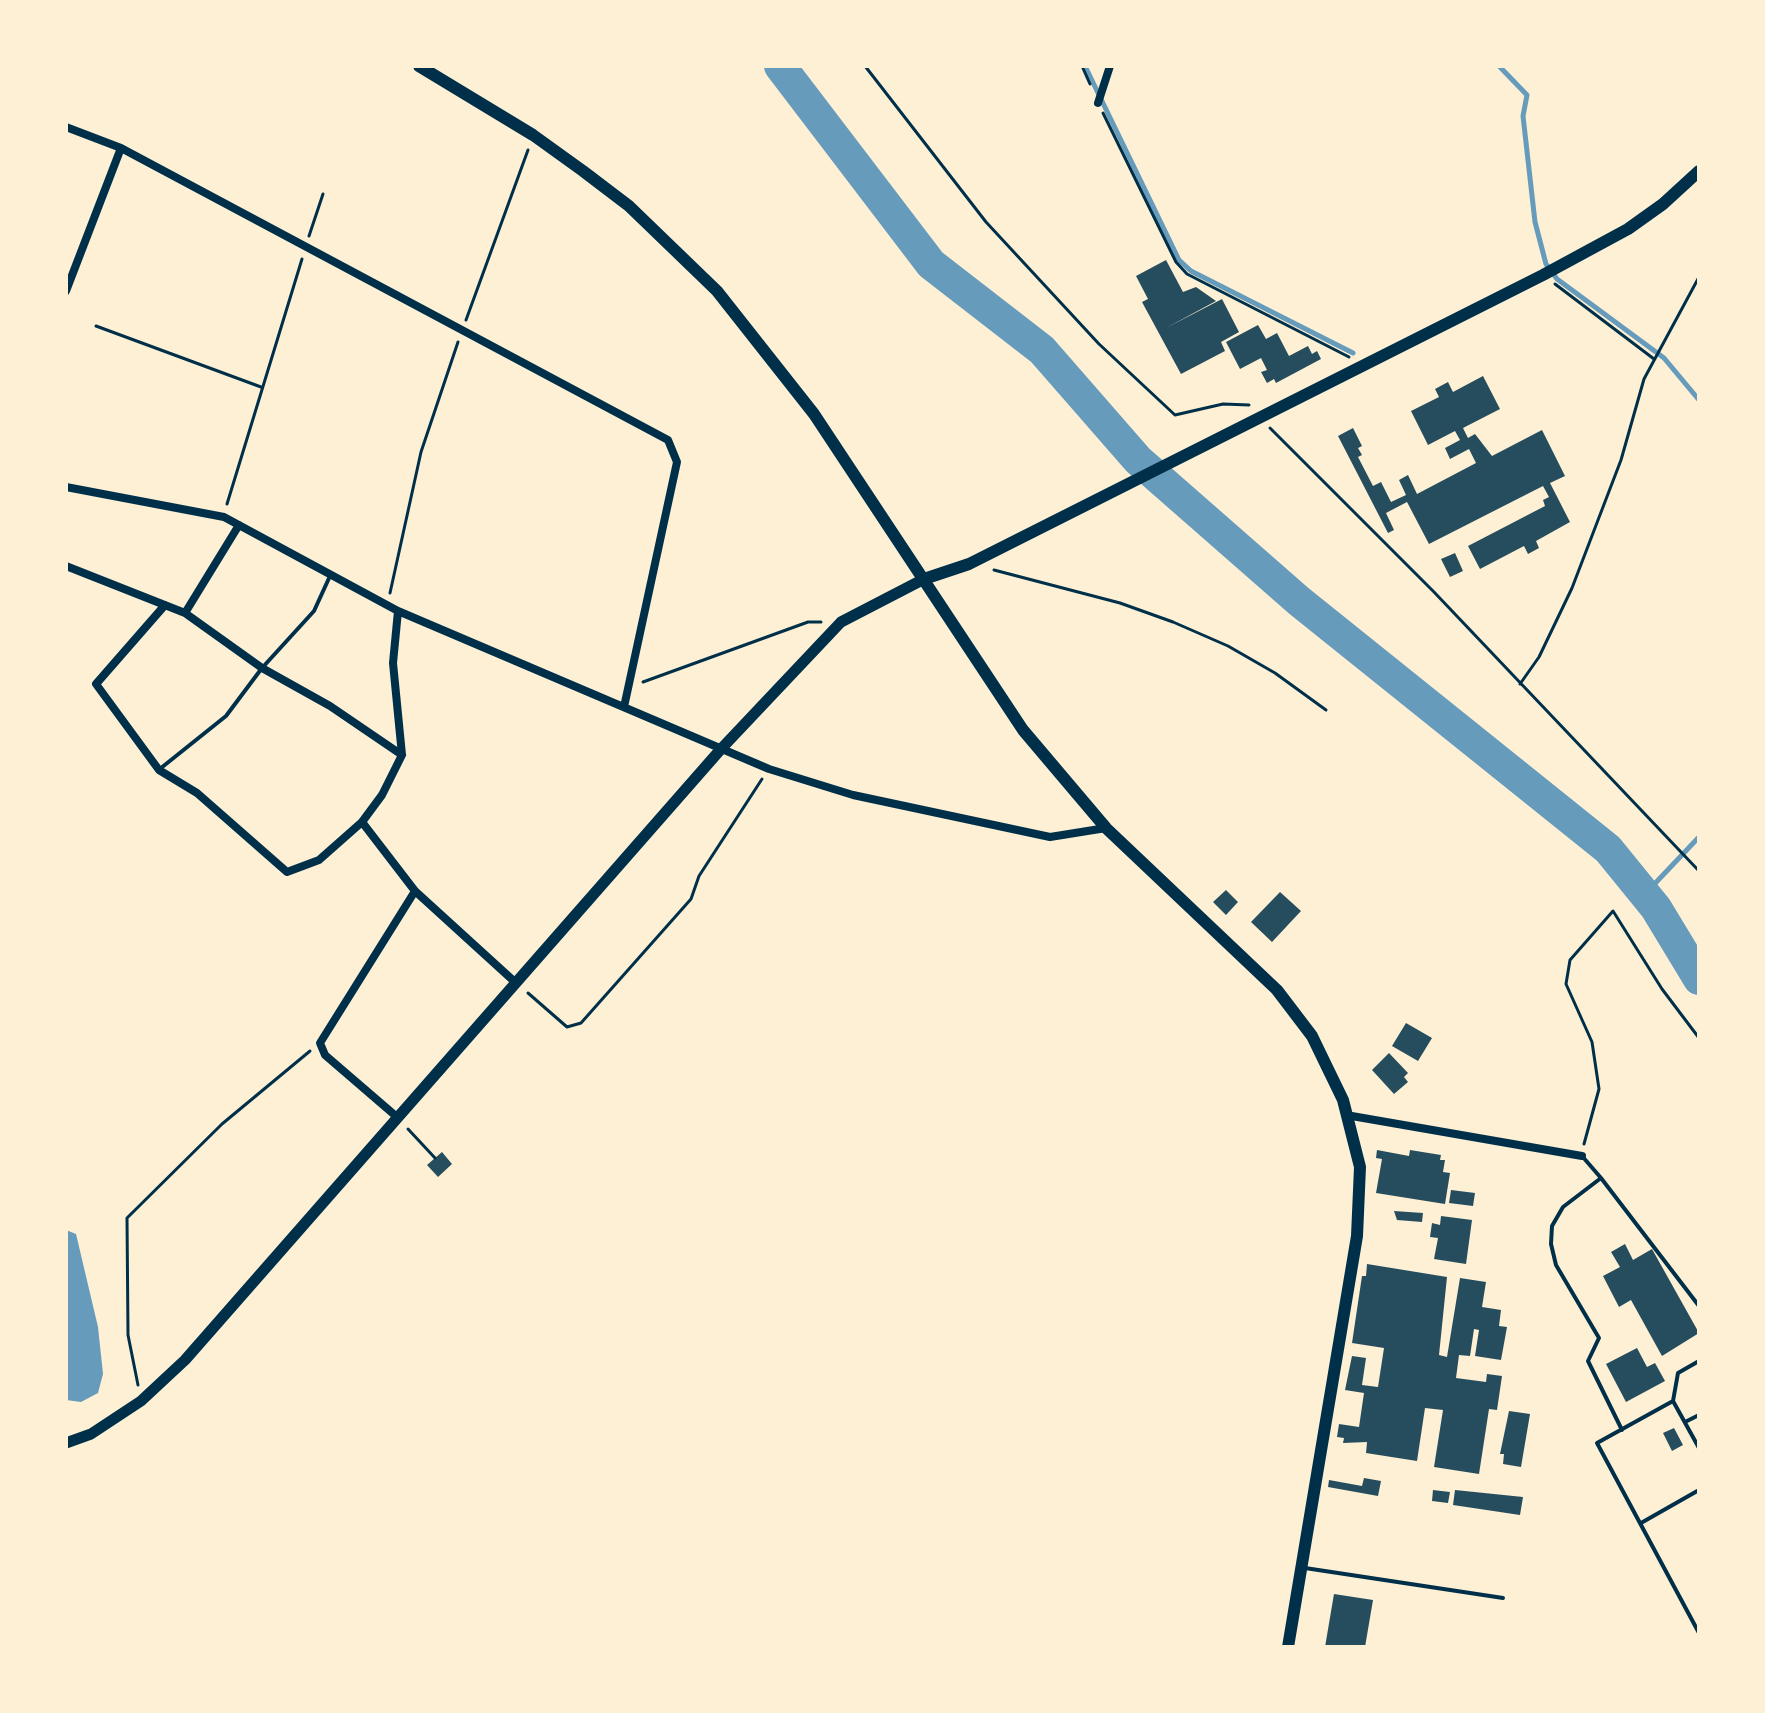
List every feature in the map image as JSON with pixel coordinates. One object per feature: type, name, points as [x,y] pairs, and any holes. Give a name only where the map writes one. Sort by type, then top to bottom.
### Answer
[{"type":"main road","points":[[419,66],[533,135],[629,206],[717,291],[792,383],[1023,730],[1106,828],[1277,990],[1312,1036],[1346,1115],[1360,1167],[1357,1236],[1288,1647]]},
{"type":"main road","points":[[924,579],[969,564],[1053,519],[1543,275],[1628,229],[1663,204],[1699,171]]},
{"type":"street","points":[[1098,103],[1110,66]]},
{"type":"street","points":[[66,127],[121,148],[668,440],[677,462],[624,707]]},
{"type":"street","points":[[66,291],[121,148]]},
{"type":"street","points":[[66,487],[224,517],[398,611],[769,769],[853,795],[1050,837],[1106,828]]},
{"type":"street","points":[[185,613],[239,525]]},
{"type":"street","points":[[66,566],[185,613],[262,668],[330,706],[402,755]]},
{"type":"street","points":[[66,1443],[91,1434],[141,1401],[185,1360],[721,749],[841,622],[924,579]]},
{"type":"street","points":[[165,605],[96,684],[159,770],[197,793],[287,872],[319,860],[362,822],[382,795],[402,755],[393,663],[398,611]]},
{"type":"street","points":[[362,822],[415,891],[516,983]]},
{"type":"street","points":[[397,1117],[325,1055],[320,1043],[415,891]]},
{"type":"street","points":[[1346,1115],[1582,1156]]},
{"type":"lane","points":[[159,770],[226,716],[262,668],[314,611],[331,574]]},
{"type":"lane","points":[[1582,1156],[1699,1306]]},
{"type":"lane","points":[[1601,1178],[1563,1207],[1552,1226],[1551,1244],[1556,1265],[1599,1338],[1588,1361],[1622,1430]]},
{"type":"lane","points":[[1699,1361],[1678,1373],[1673,1401],[1699,1448]]},
{"type":"lane","points":[[1673,1401],[1597,1443],[1699,1633]]},
{"type":"lane","points":[[1685,1422],[1699,1415]]},
{"type":"lane","points":[[1641,1523],[1699,1490]]},
{"type":"lane","points":[[1302,1567],[1503,1598]]},
{"type":"path","points":[[865,66],[986,222],[1099,344],[1175,415],[1223,404],[1248,405],[1434,592],[1699,871]]},
{"type":"path","points":[[1098,103],[1176,262],[1187,274],[1363,365]]},
{"type":"path","points":[[388,606],[421,452],[533,135]]},
{"type":"path","points":[[224,517],[261,387],[323,194]]},
{"type":"path","points":[[1543,275],[1654,359]]},
{"type":"path","points":[[1520,684],[1539,657],[1572,588],[1654,359],[1699,277]]},
{"type":"path","points":[[96,326],[261,387]]},
{"type":"path","points":[[969,564],[1120,603],[1173,622],[1263,666],[1326,710]]},
{"type":"path","points":[[628,688],[808,622],[841,622]]},
{"type":"path","points":[[516,983],[567,1027],[581,1023],[691,899],[699,876],[769,769]]},
{"type":"path","points":[[1582,1156],[1599,1089],[1592,1042],[1566,984],[1570,960],[1613,911],[1662,989],[1699,1038]]},
{"type":"path","points":[[141,1401],[128,1335],[127,1218],[222,1124],[320,1043]]},
{"type":"path","points":[[397,1117],[435,1158]]},
{"type":"water","points":[[66,1230],[76,1234],[98,1327],[103,1374],[98,1393],[81,1402],[66,1400]]},
{"type":"building","points":[[1166,260],[1183,292],[1196,287],[1216,301],[1166,328],[1222,299],[1239,332],[1221,342],[1225,351],[1181,374],[1142,302],[1148,299],[1136,276]]},
{"type":"building","points":[[1258,325],[1266,339],[1277,333],[1289,356],[1308,346],[1312,354],[1317,351],[1321,359],[1276,383],[1274,379],[1267,383],[1261,372],[1267,370],[1261,358],[1240,369],[1226,342]]},
{"type":"building","points":[[1483,376],[1500,409],[1463,428],[1468,438],[1475,434],[1492,456],[1542,430],[1565,476],[1550,483],[1570,522],[1536,541],[1539,548],[1528,554],[1524,546],[1480,569],[1468,546],[1545,506],[1543,500],[1549,497],[1543,486],[1429,544],[1407,502],[1386,513],[1394,530],[1388,533],[1338,436],[1353,428],[1362,446],[1358,448],[1362,455],[1358,457],[1373,486],[1381,482],[1391,502],[1406,495],[1399,480],[1408,475],[1417,494],[1476,463],[1469,449],[1450,459],[1445,448],[1460,440],[1455,431],[1428,445],[1411,411],[1439,397],[1435,389],[1448,382],[1453,392]]},
{"type":"building","points":[[1455,553],[1463,571],[1450,577],[1441,559]]},
{"type":"building","points":[[1226,890],[1238,902],[1226,915],[1213,902]]},
{"type":"building","points":[[1280,892],[1301,911],[1272,942],[1251,922]]},
{"type":"building","points":[[1406,1023],[1432,1038],[1418,1061],[1392,1046]]},
{"type":"building","points":[[1389,1053],[1408,1073],[1404,1077],[1408,1082],[1394,1094],[1372,1070]]},
{"type":"building","points":[[1377,1150],[1409,1156],[1410,1150],[1441,1155],[1440,1160],[1445,1160],[1443,1172],[1450,1173],[1445,1204],[1376,1193],[1382,1159],[1376,1158]]},
{"type":"building","points":[[442,1152],[452,1164],[438,1177],[427,1165]]},
{"type":"building","points":[[1451,1190],[1475,1193],[1473,1206],[1449,1203]]},
{"type":"building","points":[[1394,1211],[1423,1213],[1422,1222],[1397,1220]]},
{"type":"building","points":[[1441,1216],[1472,1220],[1466,1264],[1434,1259],[1438,1238],[1430,1237],[1432,1223],[1440,1225]]},
{"type":"building","points":[[1625,1244],[1633,1260],[1652,1249],[1699,1333],[1662,1356],[1631,1300],[1619,1307],[1603,1276],[1620,1267],[1611,1252]]},
{"type":"building","points":[[1367,1264],[1447,1277],[1439,1355],[1447,1357],[1460,1278],[1486,1282],[1482,1307],[1501,1310],[1499,1326],[1507,1327],[1501,1360],[1475,1356],[1479,1330],[1474,1329],[1470,1356],[1459,1355],[1456,1378],[1486,1382],[1487,1374],[1502,1376],[1497,1410],[1489,1409],[1479,1474],[1434,1467],[1443,1410],[1425,1408],[1417,1461],[1366,1453],[1367,1442],[1343,1443],[1344,1438],[1337,1437],[1339,1424],[1359,1427],[1364,1393],[1345,1390],[1352,1356],[1366,1358],[1362,1385],[1378,1387],[1384,1348],[1352,1343],[1362,1276],[1366,1276]]},
{"type":"building","points":[[1637,1348],[1647,1367],[1655,1363],[1665,1381],[1626,1402],[1606,1364]]},
{"type":"building","points":[[1509,1411],[1530,1414],[1521,1467],[1503,1464],[1504,1454],[1500,1454]]},
{"type":"building","points":[[1674,1428],[1683,1445],[1672,1451],[1663,1433]]},
{"type":"building","points":[[1364,1478],[1381,1481],[1378,1496],[1328,1487],[1329,1480],[1362,1486]]},
{"type":"building","points":[[1433,1490],[1450,1492],[1448,1503],[1432,1501]]},
{"type":"building","points":[[1455,1490],[1523,1497],[1520,1515],[1453,1505]]},
{"type":"building","points":[[1334,1594],[1373,1600],[1365,1647],[1325,1647]]},
{"type":"waterway","points":[[780,66],[931,264],[1042,350],[1138,460],[1299,601],[1608,849],[1656,908],[1699,979]]},
{"type":"waterway","points":[[1085,66],[1179,260],[1191,271],[1353,353]]},
{"type":"waterway","points":[[1499,66],[1527,95],[1523,116],[1535,222],[1546,264],[1557,279],[1664,358],[1699,400]]},
{"type":"waterway","points":[[1645,894],[1699,837]]}]
